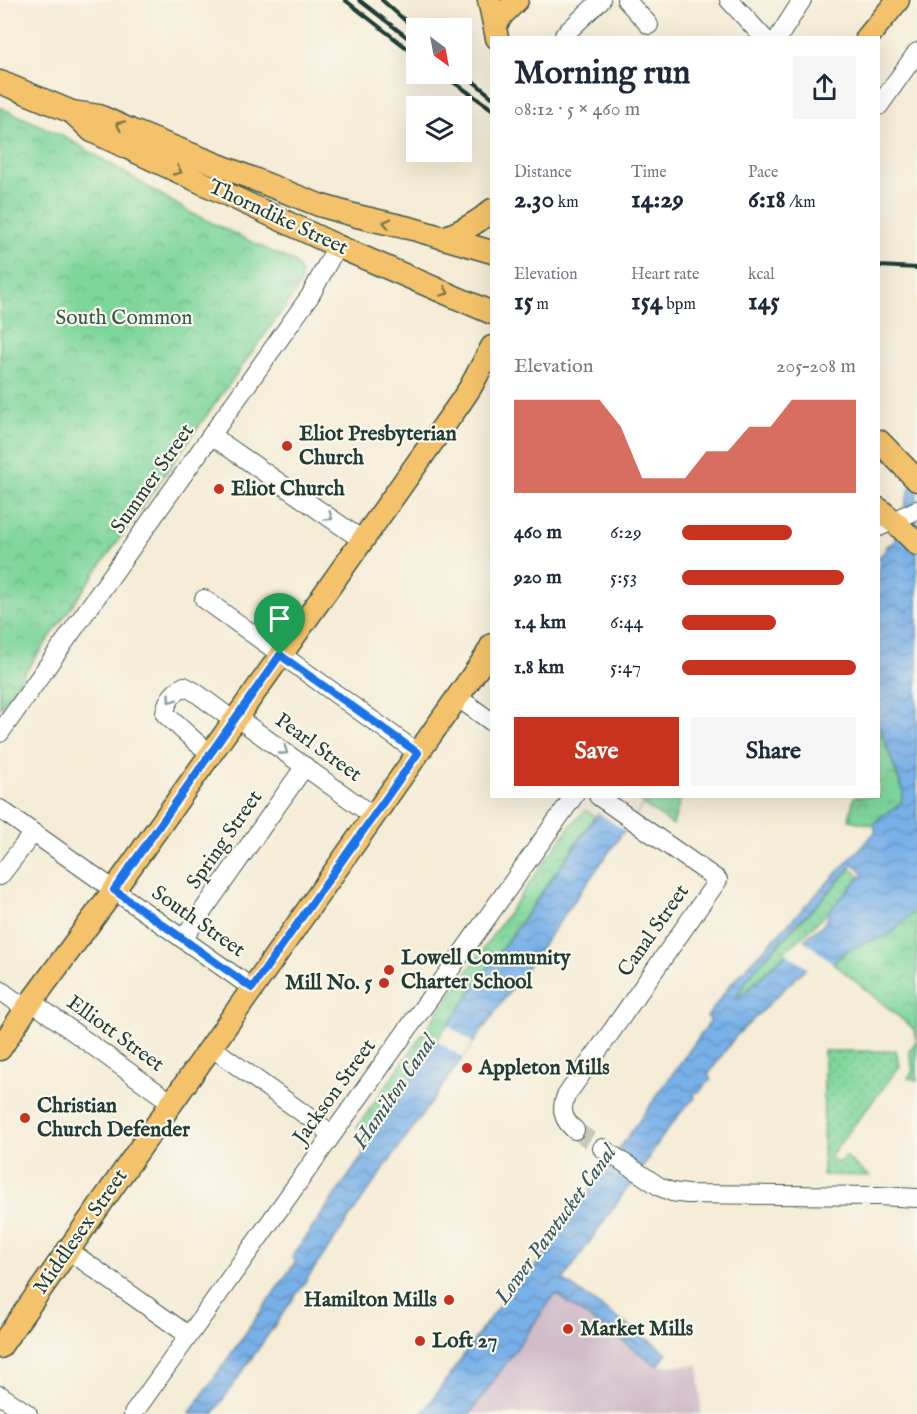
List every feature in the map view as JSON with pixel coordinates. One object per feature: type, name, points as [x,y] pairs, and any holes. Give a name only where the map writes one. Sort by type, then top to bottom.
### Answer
[{"type":"main road","points":[[489,0],[496,32]]},
{"type":"main road","points":[[496,32],[502,15],[517,0]]},
{"type":"main road","points":[[869,36],[898,0]]},
{"type":"main road","name":"Thorndike Street","points":[[0,82],[72,112],[99,116],[319,205],[490,251]]},
{"type":"main road","name":"Thorndike Street","points":[[72,112],[92,131],[337,246],[490,312]]},
{"type":"main road","points":[[444,238],[465,230],[490,212]]},
{"type":"main road","points":[[0,1049],[460,404],[490,351]]},
{"type":"main road","points":[[880,442],[915,478]]},
{"type":"main road","points":[[898,518],[917,544]]},
{"type":"main road","name":"Middlesex Street","points":[[0,1347],[490,648]]},
{"type":"street","points":[[564,35],[601,0]]},
{"type":"street","points":[[626,0],[649,25]]},
{"type":"street","points":[[729,0],[762,36]]},
{"type":"street","points":[[779,36],[802,0]]},
{"type":"street","points":[[880,105],[917,52]]},
{"type":"street","name":"Summer Street","points":[[0,733],[310,296],[337,246]]},
{"type":"street","points":[[212,436],[362,540]]},
{"type":"street","points":[[204,599],[418,753]]},
{"type":"street","name":"Pearl Street","points":[[211,753],[165,714],[165,705],[177,690],[184,686],[305,766],[373,816]]},
{"type":"street","points":[[457,697],[490,721]]},
{"type":"street","name":"Spring Street","points":[[183,939],[305,766]]},
{"type":"street","name":"Jackson Street","points":[[133,1414],[573,798]]},
{"type":"street","name":"Canal Street","points":[[575,1130],[563,1114],[566,1096],[718,880],[602,799]]},
{"type":"street","name":"South Street","points":[[0,810],[252,988]]},
{"type":"street","points":[[0,876],[33,833]]},
{"type":"street","name":"Elliott Street","points":[[0,990],[29,1006],[172,1103]]},
{"type":"street","points":[[211,1047],[332,1134]]},
{"type":"street","points":[[605,1150],[651,1182],[668,1191],[687,1194],[917,1198]]},
{"type":"street","points":[[68,1250],[188,1335]]},
{"type":"street","points":[[0,1395],[28,1414]]},
{"type":"shaded area","name":"Market Mills","points":[[555,1294],[658,1366],[699,1365],[701,1414],[470,1414]]},
{"type":"green space","name":"South Common","points":[[0,107],[67,138],[191,213],[294,262],[299,268],[301,279],[297,290],[0,708]]},
{"type":"green space","points":[[880,728],[903,791],[901,800],[898,806],[883,815],[873,825],[849,820],[854,798],[880,798]]},
{"type":"green space","points":[[647,798],[681,798],[673,825],[643,804]]},
{"type":"green space","points":[[586,810],[595,816],[366,1146],[362,1142],[367,1135],[357,1127],[570,826]]},
{"type":"green space","points":[[851,868],[860,877],[828,912],[741,996],[735,997],[759,965]]},
{"type":"green space","points":[[917,911],[917,1080],[908,1078],[913,1071],[909,1051],[916,1042],[915,1030],[833,963],[852,948],[897,927],[908,915]]},
{"type":"green space","points":[[824,1051],[896,1051],[900,1066],[830,1156],[839,1163],[845,1156],[869,1176],[823,1175]]},
{"type":"water","points":[[917,465],[917,911],[885,937],[853,947],[833,963],[822,962],[806,968],[735,1037],[708,1075],[711,1079],[693,1095],[695,1098],[668,1129],[631,1186],[628,1187],[563,1280],[667,1353],[658,1366],[555,1294],[470,1414],[422,1414],[526,1267],[532,1271],[711,1020],[707,1017],[730,985],[868,840],[876,831],[873,825],[900,803],[903,791],[880,728],[880,556],[887,546],[894,542]],"holes":[[[854,864],[864,873],[828,912],[825,923],[775,964],[741,996],[736,997],[750,975]]]},
{"type":"water","points":[[609,798],[647,798],[213,1414],[189,1414],[296,1261],[292,1257],[364,1154],[362,1152],[441,1035]]},
{"type":"pier","points":[[608,798],[634,798],[643,804],[625,831],[597,812]]},
{"type":"pier","points":[[802,939],[833,963],[809,970],[785,952]]},
{"type":"pier","points":[[448,1025],[473,1043],[463,1058],[437,1041]]},
{"type":"tunnel","points":[[575,1130],[602,1148]]},
{"type":"railway","points":[[345,0],[406,47]]},
{"type":"railway","points":[[359,0],[406,36]]},
{"type":"railway","points":[[382,0],[406,21]]},
{"type":"railway","points":[[472,80],[490,95]]},
{"type":"railway","points":[[456,84],[490,108]]},
{"type":"railway","points":[[880,266],[917,268]]},
{"type":"place","name":"Eliot Presbyterian Church","points":[[287,446]]},
{"type":"place","name":"Eliot Church","points":[[219,489]]},
{"type":"place","name":"Lowell Community Charter School","points":[[389,970]]},
{"type":"place","name":"Mill No. 5","points":[[384,983]]},
{"type":"place","name":"Appleton Mills","points":[[467,1068]]},
{"type":"place","name":"Christian Church Defender","points":[[25,1118]]},
{"type":"place","name":"Hamilton Mills","points":[[449,1300]]},
{"type":"place","name":"Market Mills","points":[[568,1329]]},
{"type":"place","name":"Loft 27","points":[[420,1341]]},
{"type":"route","points":[[280,655],[418,753],[252,988],[114,890],[280,655]]},
{"type":"water label","name":"Hamilton Canal","points":[[395,1092]]},
{"type":"water label","name":"Lower Pawtucket Canal","points":[[556,1225]]}]
